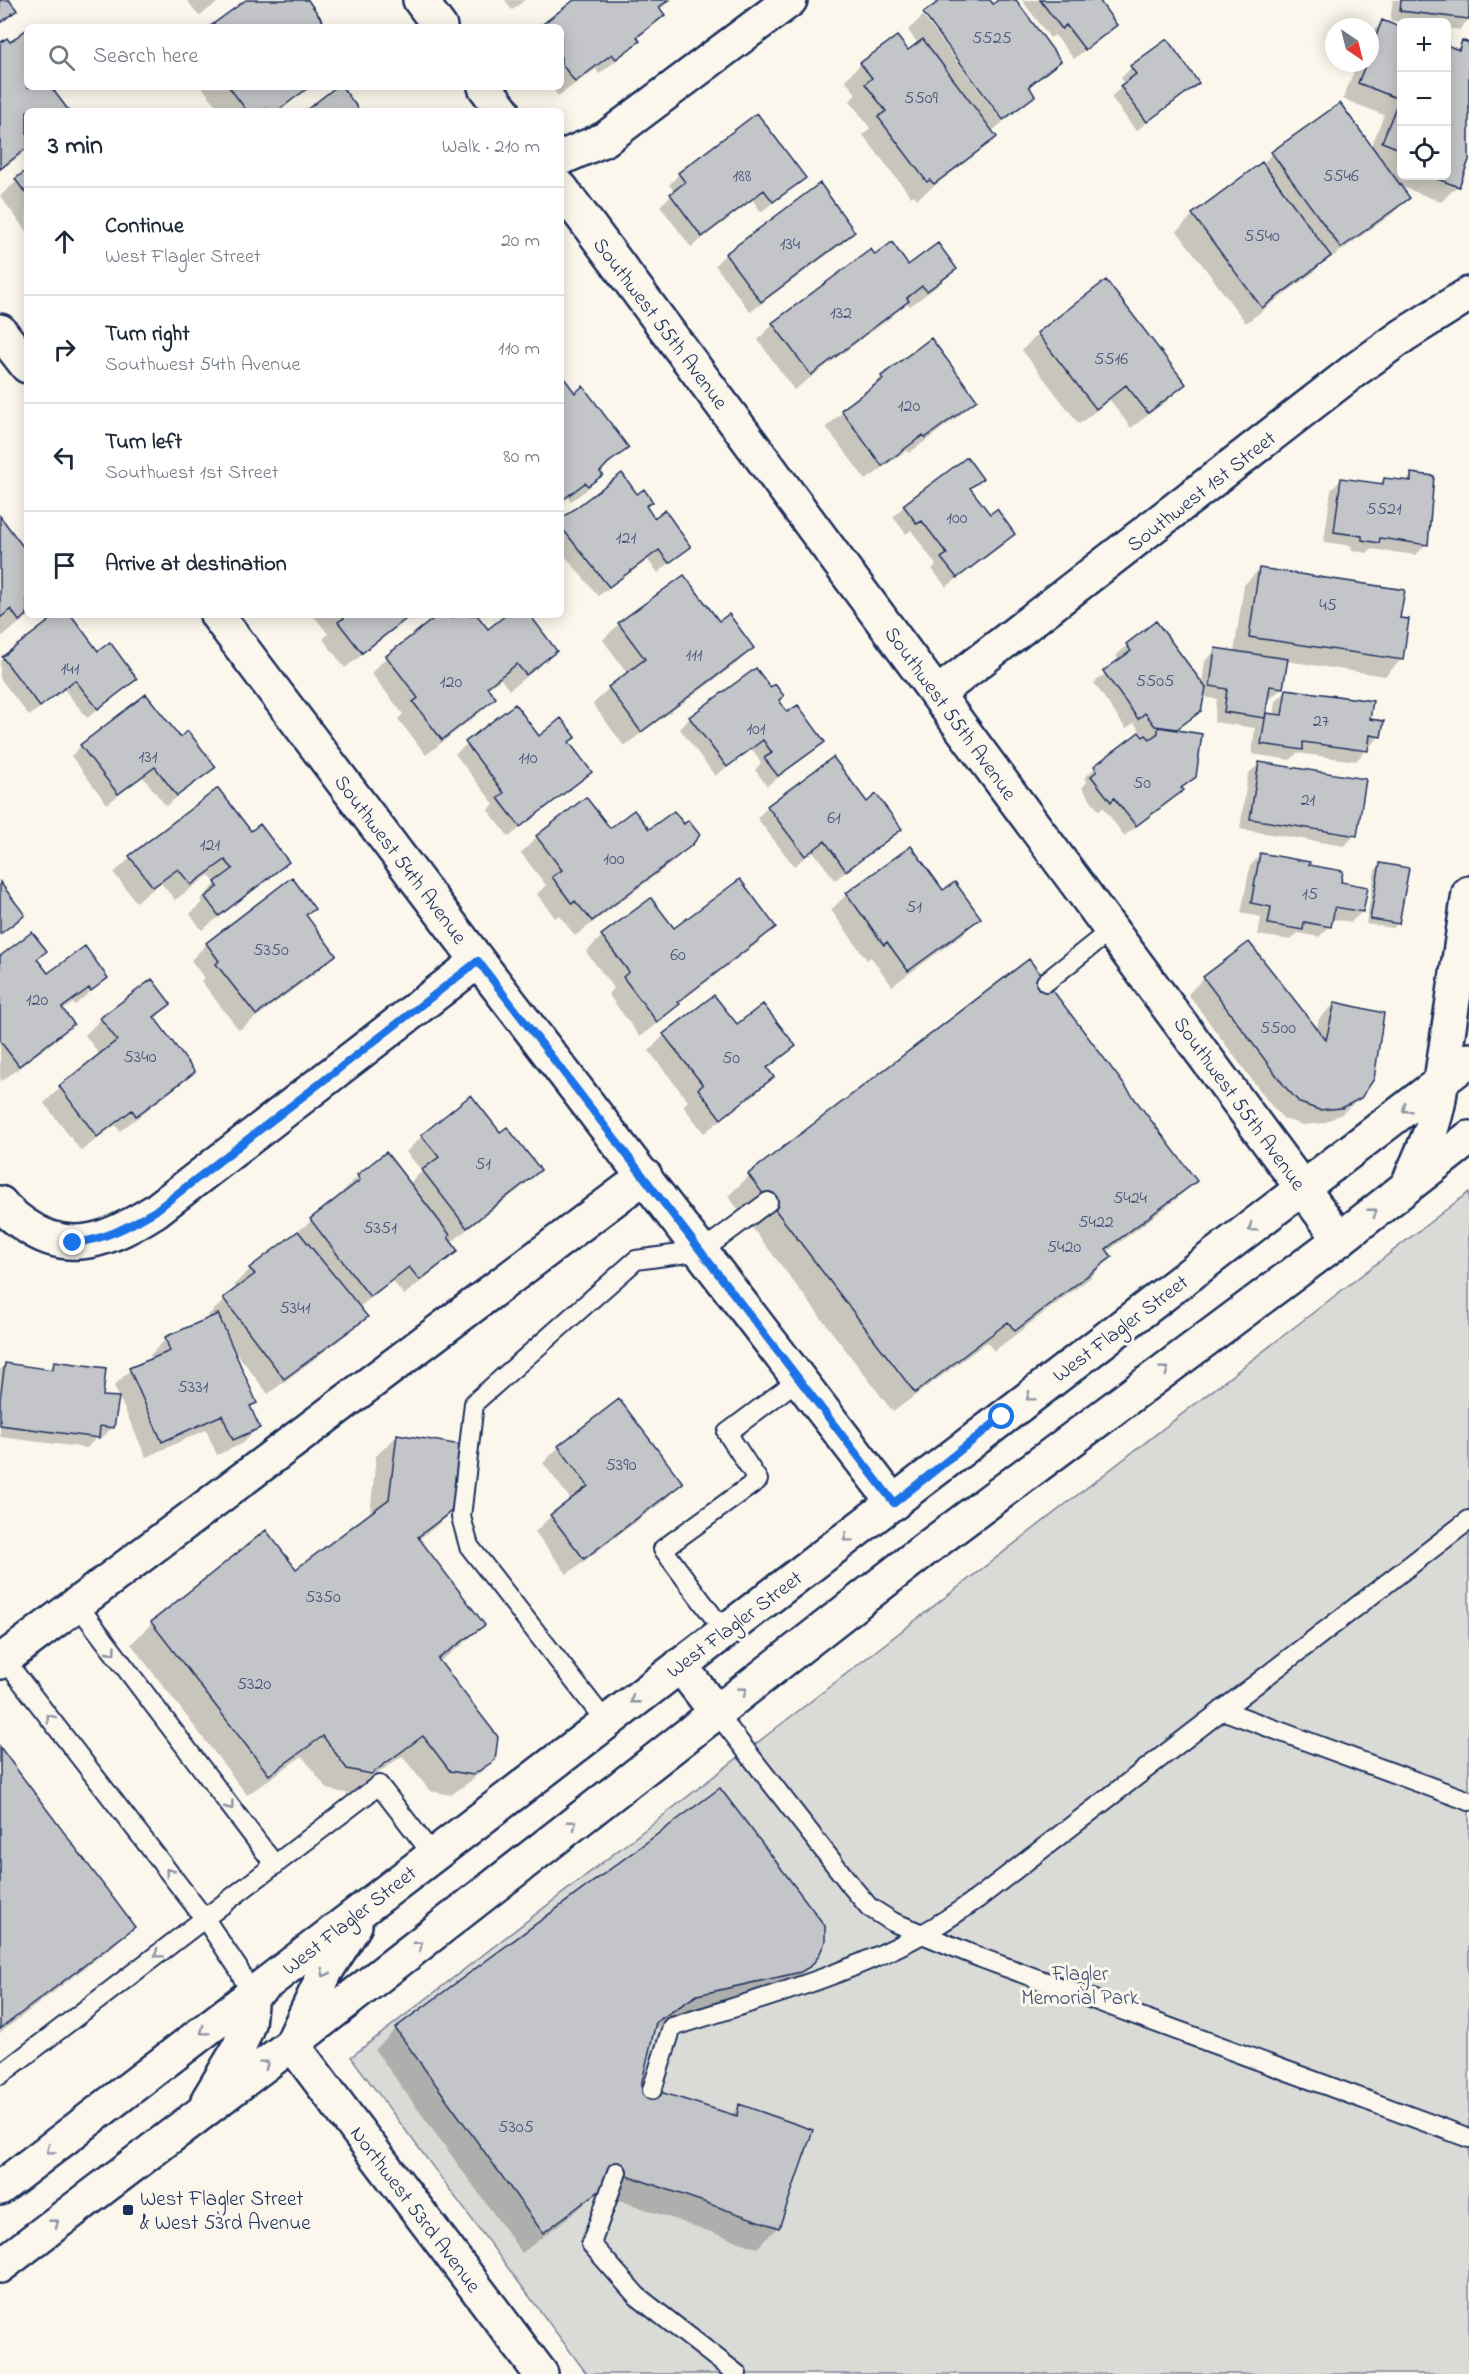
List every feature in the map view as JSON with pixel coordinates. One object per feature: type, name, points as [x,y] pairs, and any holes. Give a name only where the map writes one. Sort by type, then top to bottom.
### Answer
[{"type":"street","points":[[420,0],[438,24]]},
{"type":"street","points":[[564,157],[605,139],[790,0]]},
{"type":"street","points":[[487,90],[501,108]]},
{"type":"street","name":"Southwest 55th Avenue","points":[[564,192],[1111,930],[1218,1070],[1340,1239]]},
{"type":"street","name":"Southwest 1st Street","points":[[937,694],[1355,370],[1404,334],[1469,294]]},
{"type":"street","points":[[0,331],[24,362]]},
{"type":"street","name":"Southwest 54th Avenue","points":[[219,618],[478,961],[894,1503]]},
{"type":"street","points":[[1407,1186],[1434,1128],[1440,1104],[1469,893]]},
{"type":"street","points":[[0,1203],[33,1231],[52,1240],[73,1243],[109,1236],[155,1211],[478,961]]},
{"type":"street","name":"West Flagler Street","points":[[0,2188],[1469,1060]]},
{"type":"street","points":[[0,2266],[292,2044],[923,1551],[1340,1239],[1469,1138]]},
{"type":"street","points":[[2,1660],[645,1176]]},
{"type":"street","points":[[680,1665],[716,1712]]},
{"type":"street","points":[[292,2044],[326,1971],[368,1906]]},
{"type":"street","points":[[201,2112],[238,2050],[248,2024],[251,1995]]},
{"type":"street","name":"Northwest 53rd Avenue","points":[[292,2044],[541,2374]]},
{"type":"lane","points":[[1046,982],[1111,930]]},
{"type":"lane","points":[[606,1722],[469,1546],[461,1517],[474,1403],[636,1260],[702,1251],[768,1202]]},
{"type":"lane","points":[[724,1630],[663,1549],[758,1480],[727,1433],[799,1379]]},
{"type":"lane","points":[[652,2090],[672,2027],[796,1988],[859,1963],[922,1934],[976,1899],[1469,1520]]},
{"type":"lane","points":[[77,1604],[275,1865]]},
{"type":"lane","points":[[2,1660],[204,1919],[238,1968],[251,1995]]},
{"type":"lane","points":[[1222,1710],[1469,1801]]},
{"type":"lane","points":[[716,1712],[869,1907],[892,1922],[981,1958],[1469,2138]]},
{"type":"lane","points":[[0,2075],[379,1785],[433,1855]]},
{"type":"lane","points":[[617,2172],[591,2244],[637,2296],[738,2374]]},
{"type":"green space","name":"Flagler Memorial Park","points":[[1469,1192],[1469,2374],[587,2374],[351,2057]]},
{"type":"building","points":[[0,0],[9,0],[17,10],[0,23]]},
{"type":"building","points":[[246,0],[308,0],[325,24],[213,24]]},
{"type":"building","points":[[574,0],[669,0],[659,7],[665,15],[637,37],[640,41],[616,59],[612,54],[575,82],[564,67],[564,24],[543,24]]},
{"type":"building","points":[[941,0],[990,0],[993,4],[998,0],[1016,0],[1061,61],[1029,86],[1035,96],[1003,120],[923,13]]},
{"type":"building","points":[[1040,0],[1099,0],[1117,25],[1085,50],[1066,25],[1062,29]]},
{"type":"building","points":[[1401,0],[1469,0],[1469,19],[1400,11]]},
{"type":"building","points":[[1382,20],[1397,26],[1397,98],[1358,83],[1362,72],[1379,72],[1379,28]]},
{"type":"building","points":[[24,31],[24,90],[53,90],[67,108],[24,108],[24,150],[0,169],[0,43],[7,38],[10,42]]},
{"type":"building","points":[[897,36],[908,50],[923,39],[997,137],[934,184],[930,180],[927,182],[878,117],[886,111],[865,84],[872,78],[860,63]]},
{"type":"building","points":[[1167,39],[1199,83],[1147,122],[1120,86],[1136,74],[1130,66]]},
{"type":"building","points":[[1462,40],[1469,43],[1469,160],[1459,187],[1440,180],[1451,180],[1451,47],[1459,50]]},
{"type":"building","points":[[231,90],[305,90],[281,108],[245,108]]},
{"type":"building","points":[[332,90],[344,90],[358,108],[309,108]]},
{"type":"building","points":[[1340,103],[1410,198],[1341,248],[1271,152]]},
{"type":"building","points":[[1397,104],[1397,148],[1382,142]]},
{"type":"building","points":[[757,113],[806,178],[773,202],[764,190],[702,237],[670,194],[685,182],[678,173]]},
{"type":"building","points":[[1262,162],[1331,256],[1262,308],[1192,214]]},
{"type":"building","points":[[24,172],[24,191],[15,179]]},
{"type":"building","points":[[820,183],[855,232],[761,302],[725,254]]},
{"type":"building","points":[[892,242],[908,265],[938,243],[957,269],[927,291],[922,286],[907,298],[909,301],[811,375],[772,323],[871,249],[875,255]]},
{"type":"building","points":[[1106,280],[1186,384],[1148,413],[1126,385],[1096,409],[1037,333]]},
{"type":"building","points":[[931,338],[977,400],[925,438],[923,435],[882,466],[841,410],[883,379],[881,376]]},
{"type":"building","points":[[564,378],[575,393],[583,386],[629,448],[608,463],[600,472],[603,475],[588,486],[585,483],[564,499]]},
{"type":"building","points":[[967,457],[983,479],[970,488],[990,514],[997,509],[1015,534],[957,578],[941,558],[947,554],[922,521],[917,524],[903,505]]},
{"type":"building","points":[[622,473],[637,494],[644,489],[653,502],[646,506],[654,518],[665,510],[691,547],[669,563],[659,550],[609,587],[564,531],[564,517]]},
{"type":"building","points":[[1411,473],[1434,476],[1428,545],[1380,538],[1379,543],[1362,540],[1362,536],[1334,532],[1341,478],[1383,484],[1384,478],[1411,481]]},
{"type":"building","points":[[0,516],[24,548],[24,617],[19,621],[11,609],[0,618]]},
{"type":"building","points":[[1259,568],[1405,590],[1400,618],[1409,619],[1403,660],[1249,637]]},
{"type":"building","points":[[684,575],[719,621],[729,614],[754,648],[641,732],[608,687],[645,659],[618,623]]},
{"type":"building","points":[[53,618],[73,618],[98,651],[110,642],[137,679],[98,709],[75,680],[40,707],[2,657]]},
{"type":"building","points":[[344,618],[407,618],[362,653],[338,622]]},
{"type":"building","points":[[434,618],[479,618],[488,629],[502,618],[532,618],[557,651],[526,675],[517,664],[487,687],[496,698],[442,740],[413,702],[418,698],[386,656]]},
{"type":"building","points":[[1156,621],[1206,688],[1201,711],[1177,729],[1155,726],[1145,713],[1138,719],[1103,671],[1131,651],[1126,644]]},
{"type":"building","points":[[1215,648],[1288,659],[1283,688],[1270,686],[1265,718],[1224,712],[1227,689],[1210,686]]},
{"type":"building","points":[[756,668],[770,687],[775,684],[784,696],[779,700],[787,712],[798,705],[825,742],[778,776],[764,758],[772,753],[763,740],[727,767],[689,717]]},
{"type":"building","points":[[1286,689],[1373,701],[1370,719],[1384,721],[1381,737],[1370,735],[1368,751],[1303,742],[1303,750],[1261,744],[1266,713],[1282,715]]},
{"type":"building","points":[[146,694],[180,737],[188,731],[216,767],[177,796],[155,767],[118,794],[80,745]]},
{"type":"building","points":[[515,704],[539,736],[561,718],[576,737],[569,742],[592,772],[520,827],[498,798],[504,793],[465,742]]},
{"type":"building","points":[[1158,727],[1202,734],[1196,777],[1181,788],[1184,790],[1136,826],[1114,798],[1111,802],[1091,776],[1097,771],[1094,766],[1139,732],[1143,737],[1146,735],[1150,739],[1158,733]]},
{"type":"building","points":[[833,757],[867,802],[876,794],[902,829],[846,871],[825,841],[805,856],[767,806]]},
{"type":"building","points":[[1259,762],[1366,779],[1357,836],[1250,819]]},
{"type":"building","points":[[218,788],[251,831],[260,824],[289,862],[219,916],[205,897],[218,887],[215,882],[233,869],[225,860],[191,885],[178,869],[153,887],[129,856]]},
{"type":"building","points":[[586,797],[610,828],[634,810],[649,829],[674,811],[684,824],[688,820],[700,835],[691,846],[592,921],[575,901],[572,904],[552,877],[562,870],[536,836]]},
{"type":"building","points":[[911,846],[943,890],[955,882],[981,918],[908,971],[887,942],[884,945],[846,893]]},
{"type":"building","points":[[1260,853],[1310,862],[1309,865],[1343,871],[1341,882],[1368,887],[1363,912],[1335,907],[1331,927],[1304,922],[1303,930],[1268,924],[1271,907],[1251,903]]},
{"type":"building","points":[[1380,863],[1409,868],[1399,924],[1370,919]]},
{"type":"building","points":[[292,877],[315,909],[306,915],[336,955],[256,1015],[216,964],[219,961],[206,943]]},
{"type":"building","points":[[740,879],[776,927],[678,1002],[680,1004],[657,1022],[623,977],[629,972],[601,935],[651,898],[674,928]]},
{"type":"building","points":[[0,882],[25,915],[0,934]]},
{"type":"building","points":[[32,932],[47,951],[37,959],[48,973],[85,946],[108,978],[91,991],[89,988],[62,1008],[74,1024],[19,1066],[0,1041],[0,956]]},
{"type":"building","points":[[1249,942],[1326,1040],[1335,1002],[1384,1013],[1374,1079],[1361,1098],[1342,1108],[1319,1110],[1300,1103],[1286,1088],[1203,977]]},
{"type":"building","points":[[1029,959],[1197,1181],[1106,1249],[1112,1257],[1015,1331],[1008,1322],[915,1393],[748,1174]]},
{"type":"building","points":[[152,979],[171,1004],[154,1017],[195,1072],[136,1116],[132,1110],[97,1137],[59,1086],[117,1040],[100,1018]]},
{"type":"building","points":[[714,995],[737,1024],[763,1004],[796,1046],[767,1068],[774,1077],[721,1119],[698,1089],[703,1085],[663,1034]]},
{"type":"building","points":[[471,1095],[500,1132],[507,1127],[541,1170],[467,1228],[422,1170],[439,1157],[421,1135]]},
{"type":"building","points":[[386,1152],[450,1235],[448,1237],[458,1251],[420,1280],[409,1267],[370,1297],[310,1219],[360,1180],[357,1175]]},
{"type":"building","points":[[298,1231],[368,1317],[284,1379],[223,1298],[255,1274],[249,1268]]},
{"type":"building","points":[[218,1314],[257,1403],[250,1406],[260,1428],[233,1440],[222,1415],[162,1442],[129,1368],[170,1351],[165,1337]]},
{"type":"building","points":[[54,1361],[106,1368],[103,1396],[119,1397],[114,1428],[100,1426],[99,1438],[0,1425],[0,1399],[5,1363],[53,1370]]},
{"type":"building","points":[[619,1399],[683,1483],[584,1559],[550,1515],[588,1486],[558,1446]]},
{"type":"building","points":[[397,1434],[467,1446],[458,1506],[418,1537],[485,1625],[438,1659],[498,1737],[495,1760],[473,1775],[450,1771],[423,1736],[371,1774],[347,1769],[323,1736],[269,1775],[151,1622],[266,1530],[296,1569],[389,1499]]},
{"type":"building","points":[[0,1747],[135,1927],[0,2029]]},
{"type":"building","points":[[720,1788],[825,1926],[825,1942],[811,1966],[801,1972],[697,1995],[656,2022],[641,2086],[737,2116],[739,2104],[813,2130],[779,2228],[608,2169],[603,2188],[543,2233],[395,2028]]},
{"type":"place","name":"West Flagler Street & West 53rd Avenue","points":[[128,2210]]},
{"type":"route","points":[[73,1243],[109,1236],[155,1211],[478,961],[894,1503],[1002,1417]]}]
